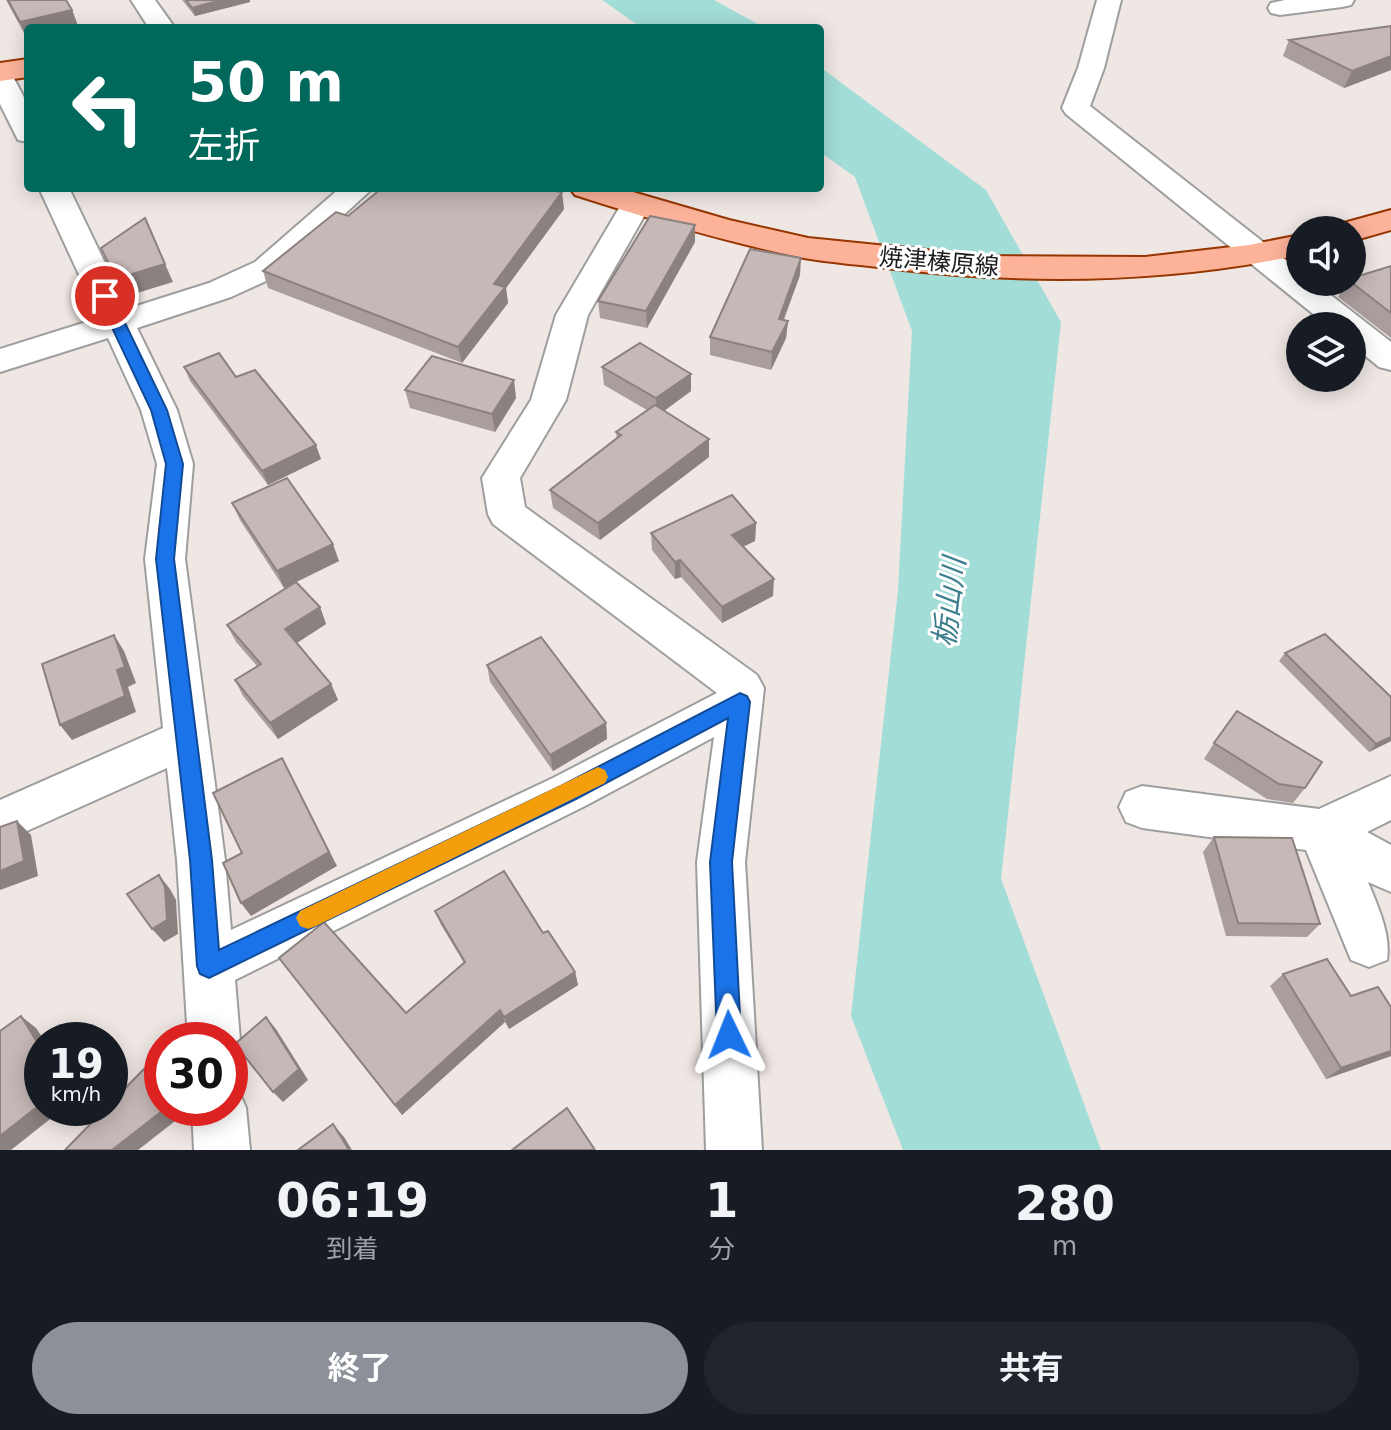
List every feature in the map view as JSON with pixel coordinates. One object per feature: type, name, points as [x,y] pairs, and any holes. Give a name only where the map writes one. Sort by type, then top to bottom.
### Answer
[{"type":"main road","points":[[0,74],[24,69]]},
{"type":"main road","name":"焼津榛原線","points":[[598,192],[800,246],[929,263],[1097,269],[1176,264],[1286,248]]},
{"type":"main road","points":[[1366,227],[1391,220]]},
{"type":"street","points":[[143,0],[159,24]]},
{"type":"street","points":[[1109,0],[1101,21],[1090,80],[1076,108],[1331,312]]},
{"type":"street","points":[[1280,8],[1342,0]]},
{"type":"street","points":[[0,74],[24,125]]},
{"type":"street","points":[[56,192],[159,410],[175,464],[165,559],[201,860],[213,1022]]},
{"type":"street","points":[[0,361],[220,290],[266,269],[353,192]]},
{"type":"street","points":[[636,204],[572,315],[548,400],[501,478],[507,514],[742,688],[721,862],[734,1150]]},
{"type":"street","points":[[1366,339],[1391,359]]},
{"type":"street","points":[[209,966],[569,792],[740,702]]},
{"type":"street","points":[[0,822],[185,739]]},
{"type":"street","points":[[1322,831],[1391,797]]},
{"type":"street","points":[[1142,807],[1322,831],[1391,870]]},
{"type":"street","points":[[1322,831],[1369,943]]},
{"type":"street","points":[[220,1126],[222,1150]]},
{"type":"water","points":[[602,0],[714,0],[758,24],[636,24]]},
{"type":"water","name":"栃山川","points":[[824,70],[986,190],[1061,322],[1001,879],[1101,1150],[903,1150],[851,1016],[898,590],[912,331],[855,177],[824,155]]},
{"type":"building","points":[[8,0],[66,0],[72,10],[20,22]]},
{"type":"building","points":[[186,0],[221,0],[192,8]]},
{"type":"building","points":[[1391,26],[1391,56],[1352,71],[1289,40]]},
{"type":"building","points":[[377,192],[562,192],[494,284],[505,287],[458,347],[263,271],[336,212],[348,216]]},
{"type":"building","points":[[650,216],[695,225],[646,311],[598,301]]},
{"type":"building","points":[[145,218],[165,264],[116,279],[101,248]]},
{"type":"building","points":[[750,249],[801,258],[779,319],[788,321],[772,352],[710,337]]},
{"type":"building","points":[[1391,266],[1391,313],[1366,294],[1366,274]]},
{"type":"building","points":[[640,343],[691,374],[656,398],[602,367]]},
{"type":"building","points":[[219,353],[236,377],[255,370],[316,445],[262,471],[184,367]]},
{"type":"building","points":[[432,356],[514,380],[492,414],[405,390]]},
{"type":"building","points":[[655,405],[709,439],[598,523],[550,490],[621,435],[616,432]]},
{"type":"building","points":[[287,478],[333,544],[277,571],[232,503]]},
{"type":"building","points":[[732,495],[756,523],[732,535],[774,579],[722,607],[680,560],[675,562],[651,533]]},
{"type":"building","points":[[296,582],[320,607],[285,629],[331,684],[270,723],[235,680],[261,664],[227,625]]},
{"type":"building","points":[[1325,634],[1391,697],[1391,737],[1376,744],[1285,653]]},
{"type":"building","points":[[114,635],[125,667],[117,670],[125,696],[60,725],[42,664]]},
{"type":"building","points":[[541,637],[606,723],[550,755],[487,665]]},
{"type":"building","points":[[1237,711],[1322,762],[1305,788],[1279,784],[1214,743]]},
{"type":"building","points":[[282,758],[329,852],[241,903],[223,863],[242,853],[213,793]]},
{"type":"building","points":[[17,821],[24,861],[0,871],[0,827]]},
{"type":"building","points":[[1214,837],[1292,838],[1320,924],[1238,923]]},
{"type":"building","points":[[504,871],[543,933],[548,931],[575,972],[504,1017],[500,1010],[395,1105],[279,958],[324,922],[406,1013],[465,962],[435,911]]},
{"type":"building","points":[[159,875],[165,887],[167,920],[152,929],[127,894]]},
{"type":"building","points":[[1327,959],[1351,996],[1378,987],[1391,1007],[1391,1051],[1341,1068],[1283,974]]},
{"type":"building","points":[[21,1016],[25,1022],[24,1117],[0,1136],[0,1031]]},
{"type":"building","points":[[266,1017],[299,1069],[273,1092],[248,1060],[248,1033]]},
{"type":"building","points":[[144,1069],[144,1125],[112,1150],[65,1150],[88,1126],[128,1126],[128,1085]]},
{"type":"building","points":[[567,1108],[595,1150],[512,1150]]},
{"type":"building","points":[[333,1124],[349,1150],[298,1150]]},
{"type":"slow traffic","points":[[308,918],[598,777]]},
{"type":"route","points":[[105,296],[159,410],[175,464],[165,559],[201,860],[209,966],[569,792],[740,702],[721,862],[729,1035]]}]
